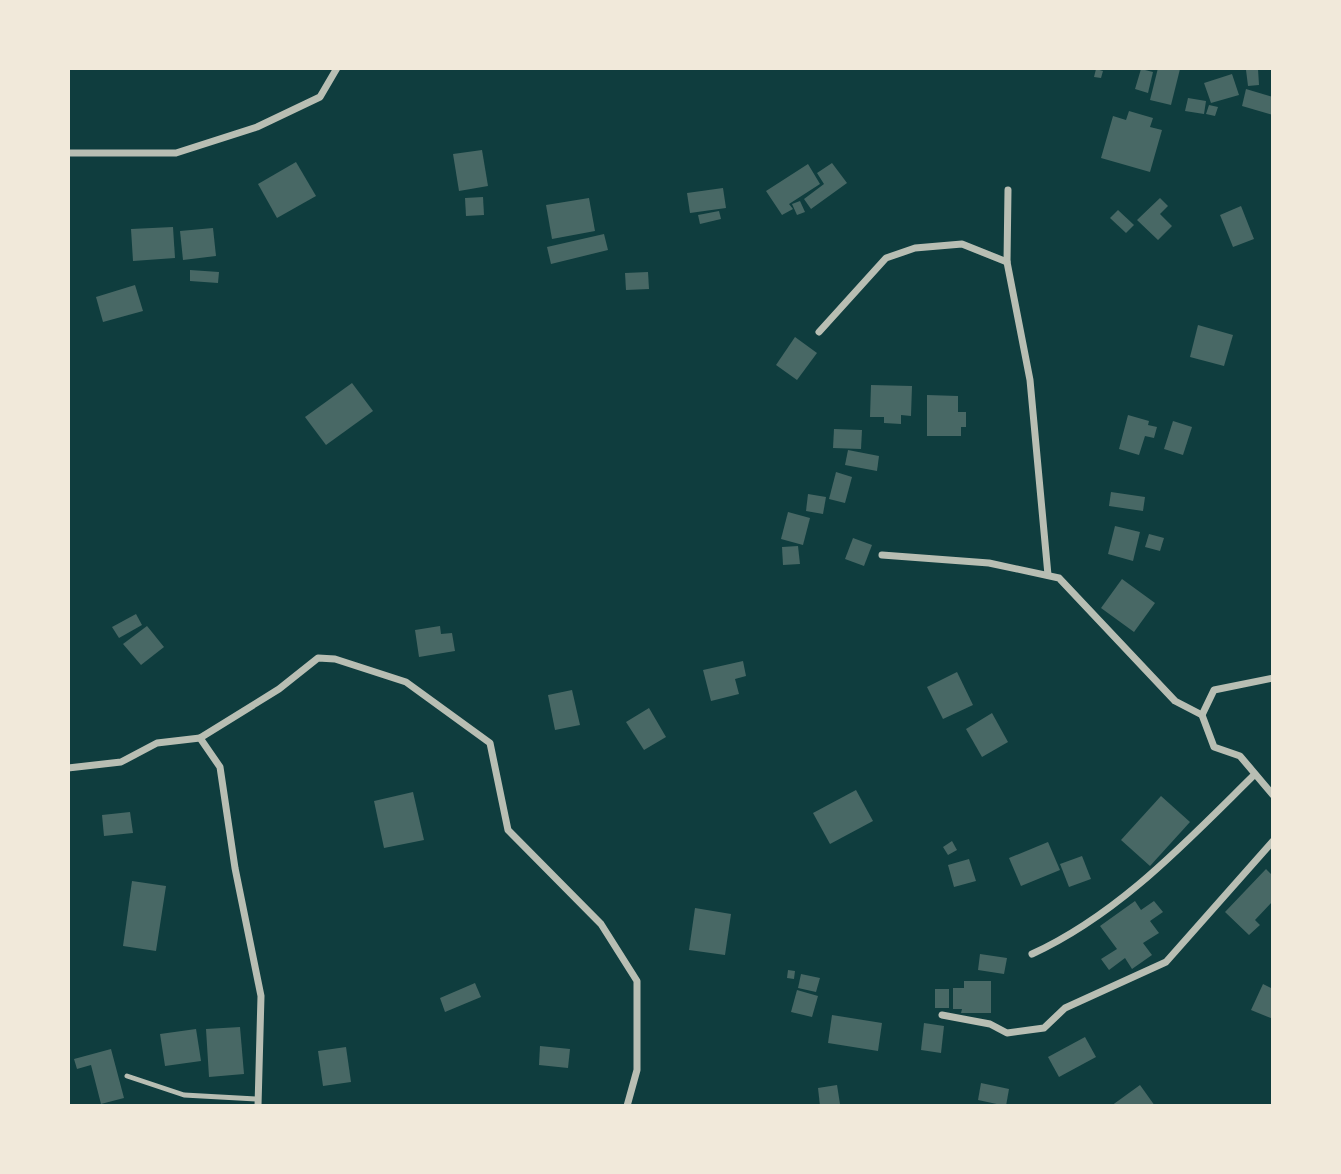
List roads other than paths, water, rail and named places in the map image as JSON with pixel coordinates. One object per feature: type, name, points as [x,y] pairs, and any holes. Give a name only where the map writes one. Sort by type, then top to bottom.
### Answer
[{"type":"street","points":[[68,153],[176,153],[211,142],[257,127],[320,97],[337,68]]},
{"type":"street","points":[[1009,190],[1007,262],[1030,380],[1048,575]]},
{"type":"street","points":[[820,332],[886,258],[915,247],[962,244],[1007,262]]},
{"type":"street","points":[[881,555],[989,563],[1059,579],[1175,701],[1202,715],[1214,747],[1240,756],[1253,776],[1273,796]]},
{"type":"street","points":[[68,768],[121,762],[157,743],[200,738],[279,689],[318,658],[335,659],[406,682],[491,743],[508,830],[600,924],[637,981],[637,1070],[627,1106]]},
{"type":"street","points":[[1202,715],[1214,690],[1273,678]]},
{"type":"street","points":[[200,738],[220,767],[235,867],[261,996],[258,1102]]},
{"type":"street","points":[[1032,954],[1072,936],[1133,890],[1253,776]]},
{"type":"street","points":[[942,1015],[990,1024],[1007,1033],[1044,1028],[1065,1008],[1166,962],[1273,841]]},
{"type":"lane","points":[[127,1076],[184,1095],[258,1102]]}]
